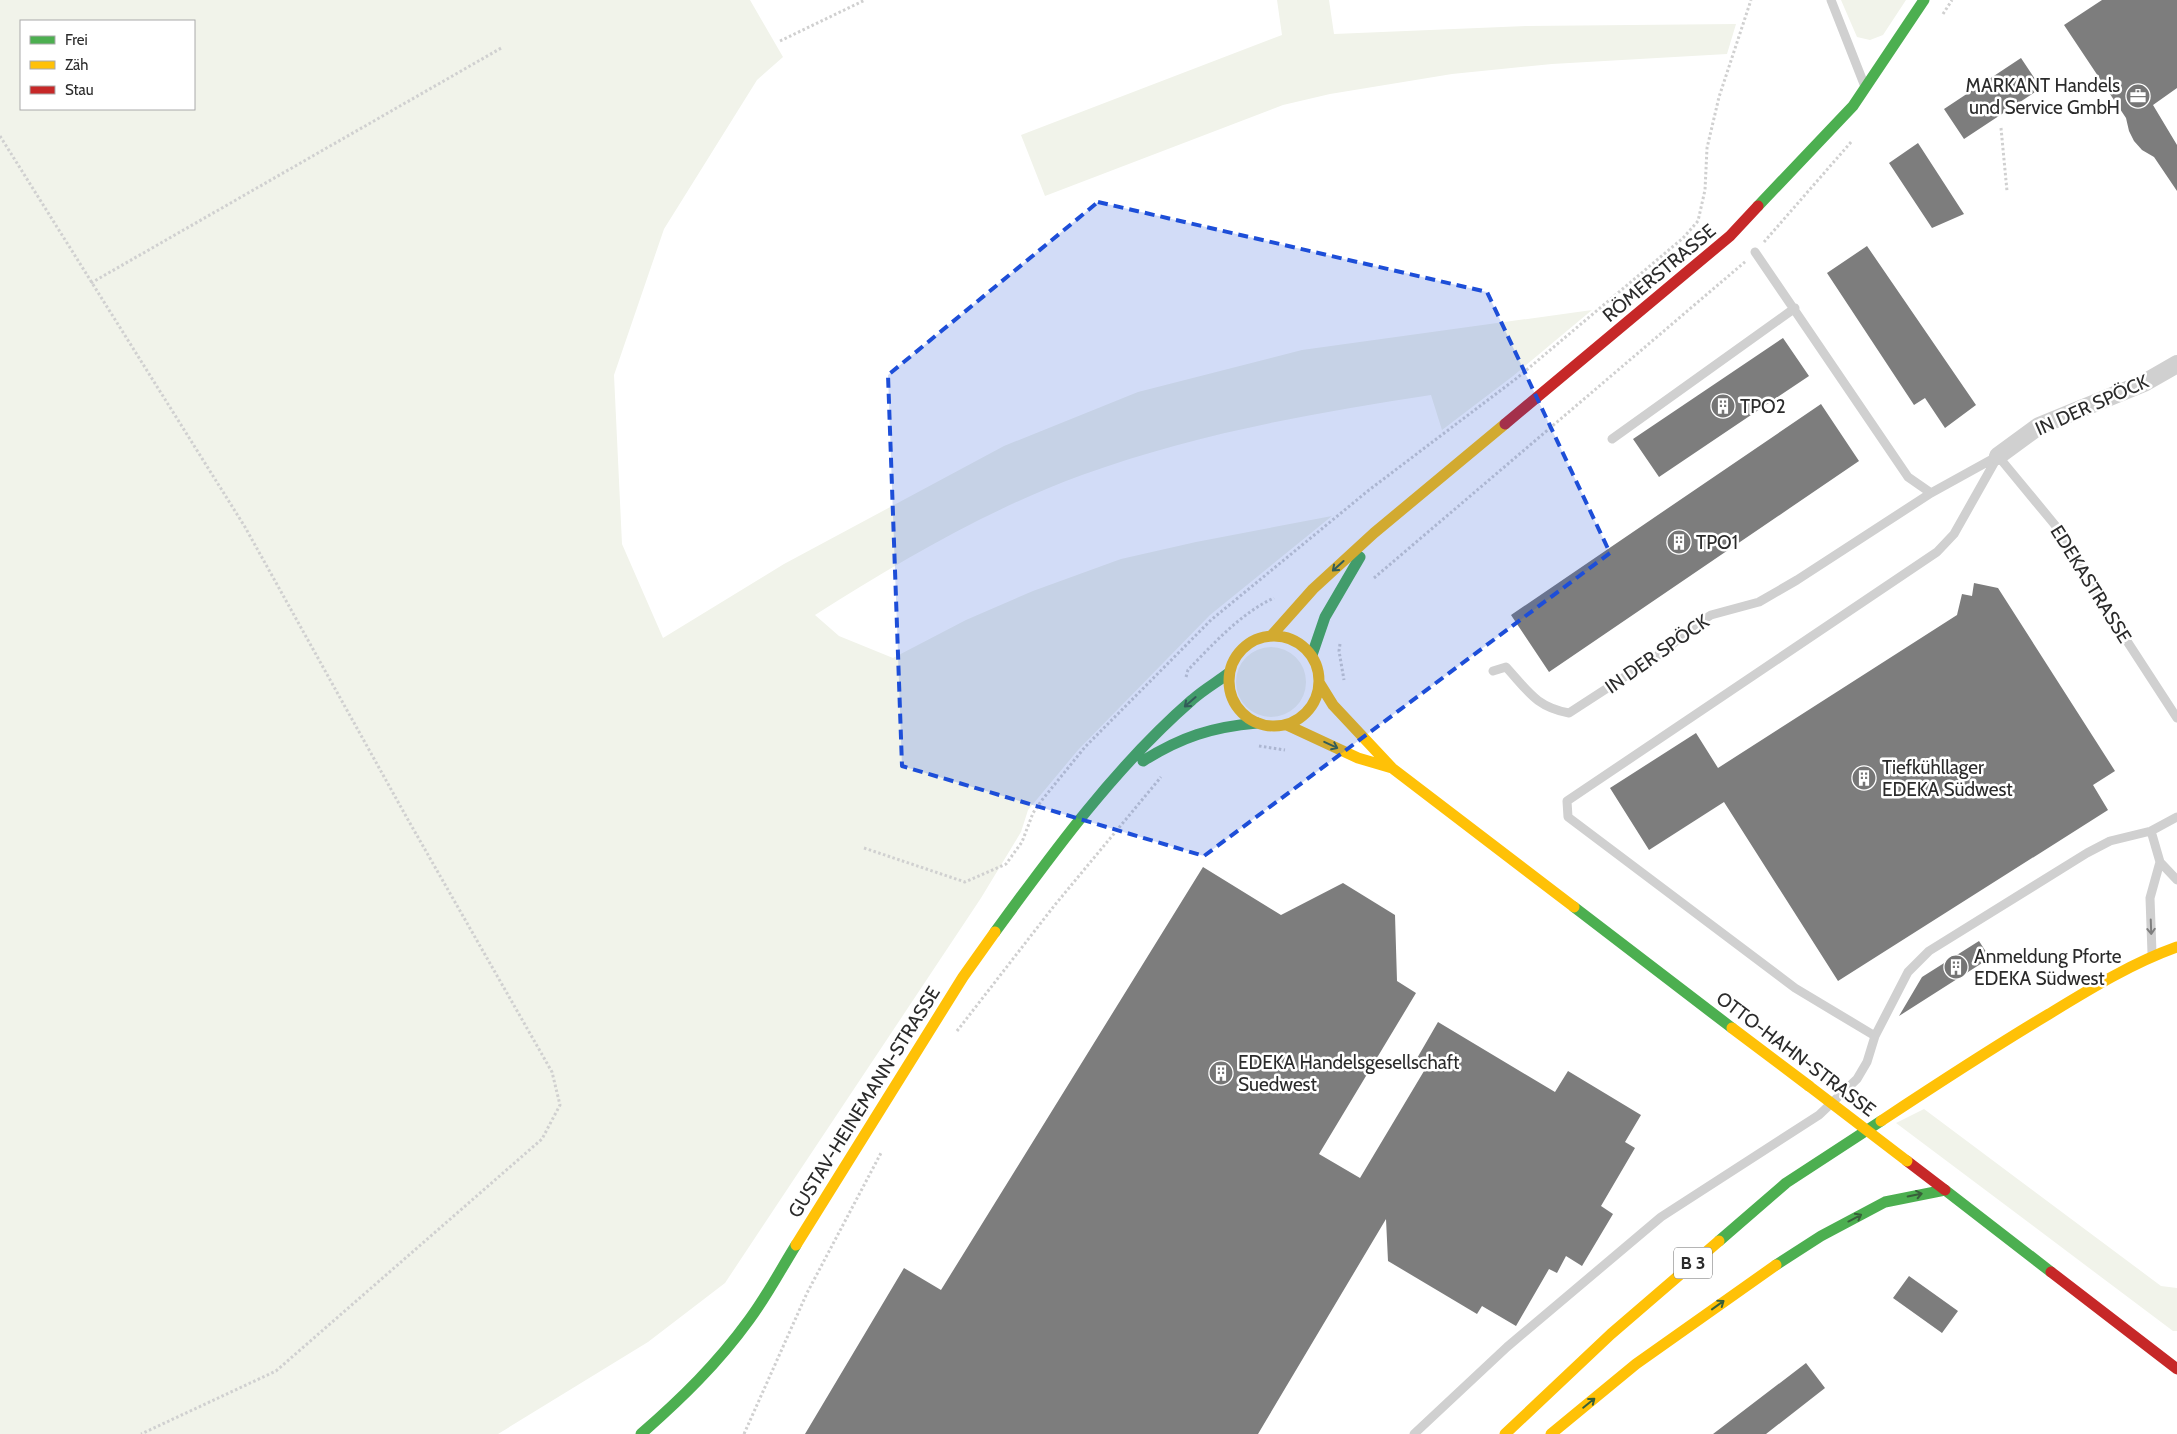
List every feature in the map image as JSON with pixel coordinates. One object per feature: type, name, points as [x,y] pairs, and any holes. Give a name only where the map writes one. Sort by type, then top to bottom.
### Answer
[{"type":"street","name":"RÖMERSTRASSE","points":[[1272,635],[1313,589],[1374,533],[1730,236],[1853,106],[1924,0]]},
{"type":"street","name":"IN DER SPÖCK","points":[[1998,456],[2039,426],[2144,383],[2177,364]]},
{"type":"street","name":"RÖMERSTRASSE","points":[[1312,655],[1325,617],[1374,533]]},
{"type":"street","points":[[1272,635],[1287,637],[1301,644],[1312,655],[1318,669],[1320,684],[1316,699],[1308,712],[1287,725],[1271,726],[1256,723],[1244,714],[1234,702],[1229,688],[1229,673],[1234,658],[1244,646],[1257,638],[1272,635]]},
{"type":"street","name":"GUSTAV-HEINEMANN-STRASSE","points":[[641,1434],[686,1394],[720,1357],[750,1319],[963,977],[1029,886],[1112,781],[1193,699],[1229,673]]},
{"type":"street","name":"OTTO-HAHN-STRASSE","points":[[1320,684],[1334,705],[1392,768],[2177,1369]]},
{"type":"street","name":"GUSTAV-HEINEMANN-STRASSE","points":[[1112,781],[1176,741],[1208,728],[1256,723]]},
{"type":"street","name":"OTTO-HAHN-STRASSE","points":[[1287,725],[1358,758],[1392,768]]},
{"type":"street","name":"B 3","points":[[1505,1434],[1611,1334],[1786,1183],[1989,1050],[2078,996],[2152,956],[2177,946]]},
{"type":"street","name":"B 3","points":[[1551,1434],[1636,1364],[1763,1273],[1821,1236],[1885,1202],[1945,1190]]},
{"type":"street","points":[[2145,1345],[2169,1346]]},
{"type":"lane","points":[[1831,0],[1866,88]]},
{"type":"lane","points":[[1755,252],[1795,308],[1908,477],[1931,493]]},
{"type":"lane","points":[[1612,439],[1795,308]]},
{"type":"lane","points":[[1875,1036],[1795,988],[1568,817],[1567,802],[1937,552],[1954,534],[1998,456]]},
{"type":"lane","name":"IN DER SPÖCK","points":[[1493,671],[1506,667],[1541,704],[1556,710],[1570,712],[1666,650],[1692,627],[1711,615],[1759,602],[1797,580],[1931,493],[1998,456]]},
{"type":"lane","name":"EDEKASTRASSE","points":[[1998,456],[2055,525],[2086,578],[2177,718]]},
{"type":"lane","points":[[1414,1434],[1507,1347],[1662,1217],[1819,1115],[1857,1079],[1867,1062],[1875,1036],[1908,972],[1929,951],[2110,841],[2151,831],[2177,817]]},
{"type":"lane","points":[[2151,831],[2160,862],[2177,880]]},
{"type":"lane","points":[[2152,956],[2150,898],[2160,862]]},
{"type":"path","points":[[780,41],[865,0]]},
{"type":"path","points":[[864,848],[965,882],[1006,864],[1022,842],[1033,813],[1085,747],[1211,620],[1369,490],[1524,373],[1683,238],[1698,221],[1705,190],[1707,148],[1717,105],[1750,0]]},
{"type":"path","points":[[1939,20],[1952,0]]},
{"type":"path","points":[[90,283],[503,47]]},
{"type":"path","points":[[2000,128],[2007,191]]},
{"type":"path","points":[[0,136],[90,283],[245,527],[407,818],[552,1072],[560,1105],[542,1139],[276,1371],[141,1434]]},
{"type":"path","points":[[1373,580],[1723,282],[1755,252],[1856,137]]},
{"type":"path","points":[[1193,699],[1184,684],[1188,670],[1238,622],[1260,604],[1281,595],[1300,604]]},
{"type":"path","points":[[1340,643],[1339,652],[1344,683]]},
{"type":"path","points":[[1251,746],[1269,746],[1286,750]]},
{"type":"path","points":[[954,1034],[1054,906],[1162,775]]},
{"type":"path","points":[[744,1434],[807,1293],[884,1148]]},
{"type":"highlighted area","points":[[1098,202],[1487,292],[1610,553],[1204,856],[902,766],[888,375]]},
{"type":"shaded area","points":[[0,0],[750,0],[783,57],[757,80],[664,229],[614,375],[622,544],[663,638],[784,564],[1004,446],[1138,392],[1302,350],[1592,310],[1513,376],[1442,430],[1431,395],[1298,417],[1211,436],[1167,448],[1082,475],[978,520],[879,575],[815,615],[839,636],[893,658],[966,620],[1033,591],[1121,559],[1196,542],[1332,516],[1210,615],[1078,750],[1028,810],[1021,832],[981,898],[725,1283],[648,1342],[498,1434],[0,1434]]},
{"type":"shaded area","points":[[1277,0],[1329,0],[1334,34],[1527,26],[1736,24],[1727,54],[1552,64],[1452,74],[1330,94],[1283,105],[1045,196],[1021,135],[1282,35]]},
{"type":"shaded area","points":[[1841,0],[1906,0],[1883,35],[1870,40],[1857,37]]},
{"type":"shaded area","points":[[1271,647],[1284,650],[1296,657],[1303,669],[1306,682],[1303,695],[1296,707],[1284,714],[1271,717],[1258,714],[1246,707],[1239,695],[1236,682],[1239,669],[1246,657],[1258,650]]},
{"type":"shaded area","points":[[1924,1109],[2161,1286],[2177,1288],[2177,1331],[2173,1331],[1896,1123]]},
{"type":"building","name":"MARKANT Handels und Service GmbH","points":[[2102,0],[2177,0],[2177,88],[2153,105],[2177,145],[2177,191],[2154,157],[2142,150],[2134,141],[2126,118],[2064,25]]},
{"type":"building","points":[[2021,58],[2041,88],[1964,139],[1944,109]]},
{"type":"building","points":[[1918,143],[1964,214],[1932,228],[1889,163]]},
{"type":"building","points":[[1867,246],[1976,405],[1945,428],[1925,398],[1914,405],[1827,273]]},
{"type":"building","name":"TPO2","points":[[1783,338],[1809,376],[1659,477],[1633,439]]},
{"type":"building","name":"TPO1","points":[[1821,404],[1859,461],[1549,672],[1511,615]]},
{"type":"building","name":"Tiefkühllager EDEKA Südwest","points":[[1974,583],[1998,588],[2115,771],[2093,785],[2108,810],[1838,981],[1724,802],[1649,850],[1610,788],[1696,733],[1718,768],[1957,615],[1962,594],[1972,596]]},
{"type":"building","name":"EDEKA Handelsgesellschaft Suedwest","points":[[1203,867],[1281,915],[1343,883],[1395,915],[1397,981],[1416,993],[1319,1154],[1360,1178],[1427,1066],[1416,1060],[1438,1022],[1555,1092],[1568,1071],[1641,1115],[1625,1142],[1635,1148],[1601,1206],[1613,1214],[1582,1266],[1566,1256],[1557,1273],[1549,1269],[1516,1326],[1482,1306],[1477,1314],[1388,1261],[1386,1219],[1258,1434],[805,1434],[904,1268],[941,1290]]},
{"type":"building","name":"Anmeldung Pforte EDEKA Südwest","points":[[1979,941],[1990,958],[1899,1016],[1922,977]]},
{"type":"building","points":[[1909,1276],[1958,1311],[1942,1333],[1893,1298]]},
{"type":"building","points":[[1806,1363],[1825,1388],[1766,1434],[1713,1434]]},
{"type":"traffic: fast","points":[[1758,206],[1853,106],[1924,0]]},
{"type":"traffic: fast","points":[[1312,655],[1325,617],[1360,557]]},
{"type":"traffic: fast","points":[[995,932],[1063,840],[1137,753],[1196,696],[1229,673]]},
{"type":"traffic: fast","points":[[1143,761],[1197,734],[1226,727],[1257,723]]},
{"type":"traffic: fast","points":[[1574,907],[1732,1028]]},
{"type":"traffic: fast","points":[[1719,1241],[1786,1183],[1881,1121]]},
{"type":"traffic: fast","points":[[1776,1265],[1821,1236],[1885,1202],[1945,1190],[2051,1272]]},
{"type":"traffic: fast","points":[[641,1434],[685,1394],[737,1336],[756,1311],[796,1245]]},
{"type":"traffic: slow","points":[[1272,635],[1313,589],[1374,533],[1505,424]]},
{"type":"traffic: slow","points":[[1274,636],[1291,639],[1306,649],[1316,664],[1319,681],[1316,698],[1306,713],[1291,723],[1274,726],[1257,723],[1242,713],[1232,698],[1229,681],[1232,664],[1242,649],[1257,639],[1274,636]]},
{"type":"traffic: slow","points":[[1320,684],[1333,705],[1392,768],[1574,907]]},
{"type":"traffic: slow","points":[[1287,725],[1358,758],[1392,768]]},
{"type":"traffic: slow","points":[[796,1245],[963,977],[995,932]]},
{"type":"traffic: slow","points":[[1881,1121],[2080,995],[2160,953],[2177,947]]},
{"type":"traffic: slow","points":[[1732,1028],[1809,1086]]},
{"type":"traffic: slow","points":[[1809,1086],[1907,1161]]},
{"type":"traffic: slow","points":[[1505,1434],[1611,1334],[1719,1241]]},
{"type":"traffic: slow","points":[[1551,1434],[1636,1364],[1776,1265]]},
{"type":"traffic: jam","points":[[1505,424],[1730,236],[1758,206]]},
{"type":"traffic: jam","points":[[1907,1161],[1945,1190]]},
{"type":"traffic: jam","points":[[2051,1272],[2177,1369]]},
{"type":"place","name":"MARKANT Handels und Service GmbH","points":[[2138,96]]},
{"type":"place","name":"TPO2","points":[[1723,406]]},
{"type":"place","name":"TPO1","points":[[1679,542]]},
{"type":"place","name":"Tiefkühllager EDEKA Südwest","points":[[1864,778]]},
{"type":"place","name":"Anmeldung Pforte EDEKA Südwest","points":[[1956,967]]},
{"type":"place","name":"EDEKA Handelsgesellschaft Suedwest","points":[[1221,1073]]}]
